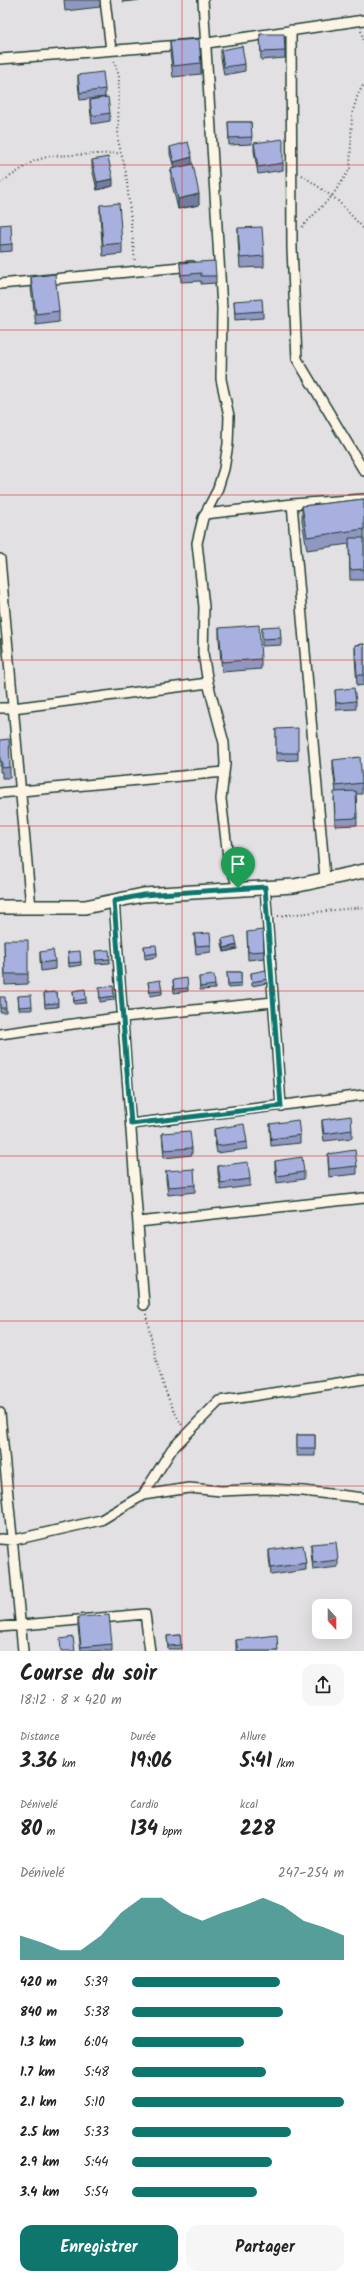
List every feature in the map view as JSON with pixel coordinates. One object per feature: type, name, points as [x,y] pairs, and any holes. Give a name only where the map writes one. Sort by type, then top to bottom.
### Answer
[{"type":"main road","points":[[0,907],[85,907],[143,895],[238,888],[294,886],[325,878],[364,871]]},
{"type":"street","points":[[105,0],[111,50]]},
{"type":"street","points":[[203,0],[207,43],[212,265],[222,308],[221,379],[229,416],[228,444],[224,469],[217,491],[205,514],[197,544],[204,607],[203,653],[208,683],[224,743],[224,772],[221,799],[228,857],[238,888]]},
{"type":"street","points":[[0,59],[207,43],[364,20]]},
{"type":"street","points":[[291,30],[293,169],[292,237],[297,359],[364,472]]},
{"type":"street","points":[[0,284],[212,265]]},
{"type":"street","points":[[205,514],[292,504],[364,499]]},
{"type":"street","points":[[292,504],[325,878]]},
{"type":"street","points":[[0,559],[31,908]]},
{"type":"street","points":[[0,708],[13,708],[208,683]]},
{"type":"street","points":[[0,793],[224,772]]},
{"type":"street","points":[[265,887],[281,1106]]},
{"type":"street","points":[[114,901],[124,1017],[144,1305]]},
{"type":"street","points":[[0,1034],[124,1017],[273,1002]]},
{"type":"street","points":[[131,1124],[364,1096]]},
{"type":"street","points":[[138,1222],[364,1198]]},
{"type":"street","points":[[143,1495],[172,1449],[219,1401],[364,1379]]},
{"type":"street","points":[[0,1413],[14,1540],[23,1651]]},
{"type":"street","points":[[0,1539],[14,1540],[101,1520],[143,1495],[189,1488],[221,1491],[269,1489],[296,1490],[364,1498]]},
{"type":"street","points":[[0,1627],[145,1614],[150,1651]]},
{"type":"path","points":[[111,50],[119,76],[118,126],[121,153],[126,173],[136,271]]},
{"type":"path","points":[[292,237],[332,196],[350,169],[352,114],[358,94],[364,84]]},
{"type":"path","points":[[0,183],[34,161],[50,156],[121,153]]},
{"type":"path","points":[[293,169],[332,196],[364,228]]},
{"type":"path","points":[[267,918],[364,907]]},
{"type":"path","points":[[144,1305],[158,1367],[171,1408],[187,1433]]},
{"type":"building","points":[[260,34],[284,34],[285,51],[261,52]]},
{"type":"building","points":[[199,39],[201,63],[173,66],[170,41]]},
{"type":"building","points":[[242,46],[245,64],[224,67],[221,50]]},
{"type":"building","points":[[103,72],[105,89],[80,93],[78,75]]},
{"type":"building","points":[[108,97],[110,113],[92,116],[90,100]]},
{"type":"building","points":[[228,122],[251,122],[252,137],[229,138]]},
{"type":"building","points":[[283,139],[283,163],[258,167],[254,143]]},
{"type":"building","points":[[188,142],[192,157],[174,162],[170,147]]},
{"type":"building","points":[[108,157],[113,179],[97,182],[92,160]]},
{"type":"building","points":[[193,164],[199,194],[178,199],[171,169]]},
{"type":"building","points":[[119,203],[122,243],[103,245],[100,205]]},
{"type":"building","points":[[11,224],[12,244],[0,245],[0,225]]},
{"type":"building","points":[[262,227],[264,256],[240,258],[238,228]]},
{"type":"building","points":[[215,261],[216,276],[201,276],[201,273],[181,275],[180,263]]},
{"type":"building","points":[[55,274],[59,311],[36,314],[31,277]]},
{"type":"building","points":[[262,299],[263,311],[235,313],[234,301]]},
{"type":"building","points":[[364,499],[364,529],[307,537],[302,506]]},
{"type":"building","points":[[349,538],[364,538],[364,569],[350,570]]},
{"type":"building","points":[[259,625],[261,659],[222,662],[219,628]]},
{"type":"building","points":[[280,626],[281,638],[262,639],[262,627]]},
{"type":"building","points":[[364,644],[364,675],[357,675],[355,645]]},
{"type":"building","points":[[354,688],[356,701],[336,703],[335,690]]},
{"type":"building","points":[[298,728],[298,753],[276,753],[276,729]]},
{"type":"building","points":[[9,739],[10,767],[2,768],[2,761],[0,762],[0,740]]},
{"type":"building","points":[[360,757],[362,783],[336,786],[333,760]]},
{"type":"building","points":[[356,791],[357,818],[335,819],[334,792]]},
{"type":"building","points":[[263,930],[264,951],[248,952],[247,932]]},
{"type":"building","points":[[210,933],[211,945],[196,946],[194,934]]},
{"type":"building","points":[[235,936],[237,945],[224,948],[222,939]]},
{"type":"building","points":[[4,940],[28,940],[28,974],[5,974]]},
{"type":"building","points":[[156,945],[157,953],[145,955],[144,946]]},
{"type":"building","points":[[53,950],[55,961],[41,963],[40,952]]},
{"type":"building","points":[[109,950],[110,959],[96,960],[95,951]]},
{"type":"building","points":[[80,951],[81,962],[69,963],[68,952]]},
{"type":"building","points":[[266,970],[267,979],[252,982],[251,973]]},
{"type":"building","points":[[227,972],[241,972],[241,983],[228,984]]},
{"type":"building","points":[[214,975],[215,985],[200,987],[199,977]]},
{"type":"building","points":[[187,978],[188,988],[174,989],[173,980]]},
{"type":"building","points":[[160,980],[162,991],[150,992],[148,982]]},
{"type":"building","points":[[113,986],[114,996],[100,998],[99,988]]},
{"type":"building","points":[[85,989],[86,999],[74,1001],[73,991]]},
{"type":"building","points":[[57,992],[58,1003],[45,1004],[44,993]]},
{"type":"building","points":[[31,995],[32,1006],[19,1007],[18,996]]},
{"type":"building","points":[[0,997],[5,997],[6,1008],[0,1008]]},
{"type":"building","points":[[351,1116],[352,1130],[324,1134],[322,1120]]},
{"type":"building","points":[[298,1120],[300,1135],[271,1139],[270,1124]]},
{"type":"building","points":[[244,1124],[247,1142],[217,1146],[214,1129]]},
{"type":"building","points":[[190,1131],[192,1148],[164,1150],[162,1133]]},
{"type":"building","points":[[355,1150],[357,1166],[329,1169],[328,1154]]},
{"type":"building","points":[[302,1157],[304,1172],[277,1176],[275,1161]]},
{"type":"building","points":[[248,1162],[250,1179],[221,1183],[218,1166]]},
{"type":"building","points":[[194,1169],[195,1185],[168,1187],[166,1171]]},
{"type":"building","points":[[297,1435],[315,1435],[315,1448],[297,1448]]},
{"type":"building","points":[[336,1542],[338,1560],[313,1563],[311,1544]]},
{"type":"building","points":[[303,1545],[306,1563],[271,1568],[269,1550]]},
{"type":"building","points":[[109,1615],[112,1644],[81,1647],[78,1617]]},
{"type":"building","points":[[180,1635],[181,1645],[168,1646],[167,1636]]},
{"type":"building","points":[[277,1635],[278,1651],[238,1651],[236,1640]]},
{"type":"building","points":[[73,1637],[75,1651],[61,1651],[60,1639]]},
{"type":"route","points":[[265,887],[281,1106],[131,1124],[114,901],[143,895],[238,888],[265,887]]}]
